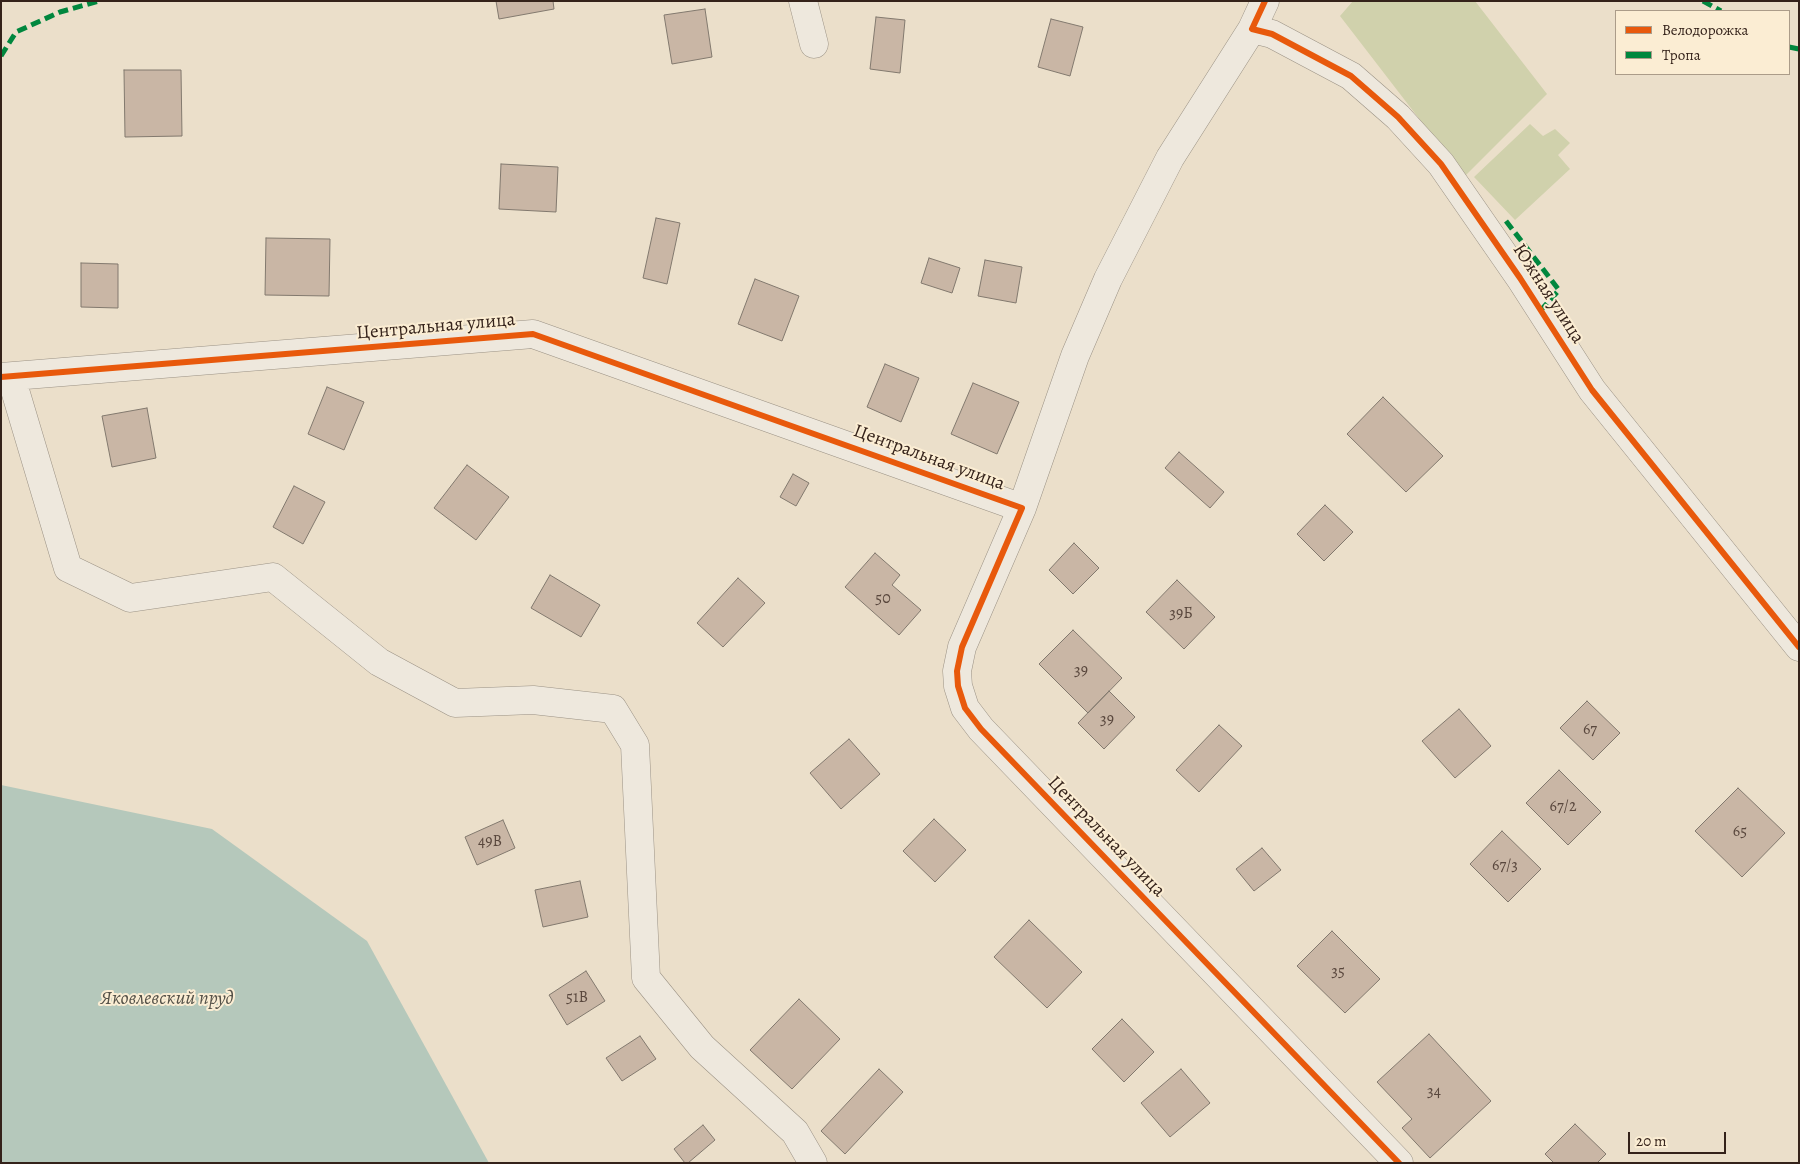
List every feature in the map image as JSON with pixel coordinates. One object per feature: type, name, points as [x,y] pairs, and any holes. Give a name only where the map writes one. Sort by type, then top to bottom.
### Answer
[{"type":"street","points":[[803,1],[814,44]]},
{"type":"street","points":[[1022,508],[1075,356],[1108,280],[1170,158],[1252,29],[1265,1]]},
{"type":"street","name":"Южная улица","points":[[1252,29],[1272,34],[1351,76],[1398,117],[1441,164],[1520,278],[1592,390],[1799,648]]},
{"type":"street","name":"Центральная улица","points":[[6,377],[533,334],[1022,508],[962,647],[957,671],[958,686],[965,708],[981,729],[1399,1163]]},
{"type":"street","points":[[6,377],[68,568],[130,598],[273,578],[380,662],[455,703],[533,700],[612,709],[635,745],[646,978],[702,1047],[795,1132],[813,1163]]},
{"type":"green space","points":[[1353,1],[1475,1],[1547,94],[1464,177],[1340,16]]},
{"type":"green space","points":[[1530,124],[1543,136],[1555,129],[1570,143],[1558,155],[1570,169],[1515,220],[1474,177]]},
{"type":"water","name":"Яковлевский пруд","points":[[1,785],[212,829],[367,941],[489,1163],[1,1163]]},
{"type":"building","points":[[496,1],[553,1],[554,9],[499,19]]},
{"type":"building","points":[[705,9],[712,57],[672,64],[664,15]]},
{"type":"building","points":[[876,17],[905,20],[900,73],[870,69]]},
{"type":"building","points":[[1051,19],[1083,27],[1070,76],[1038,67]]},
{"type":"building","points":[[124,70],[181,70],[182,136],[125,137]]},
{"type":"building","points":[[501,164],[558,167],[556,212],[499,209]]},
{"type":"building","points":[[656,218],[680,223],[667,284],[643,278]]},
{"type":"building","points":[[266,238],[330,239],[329,296],[265,295]]},
{"type":"building","points":[[929,258],[960,268],[952,293],[921,283]]},
{"type":"building","points":[[985,260],[1022,267],[1016,303],[978,296]]},
{"type":"building","points":[[81,263],[118,264],[118,308],[81,307]]},
{"type":"building","points":[[755,279],[799,296],[782,341],[738,324]]},
{"type":"building","points":[[885,364],[919,378],[901,422],[867,407]]},
{"type":"building","points":[[973,383],[1019,402],[997,454],[951,434]]},
{"type":"building","points":[[327,387],[364,402],[344,450],[308,434]]},
{"type":"building","points":[[1383,397],[1443,456],[1406,492],[1347,434]]},
{"type":"building","points":[[147,408],[156,458],[112,467],[102,416]]},
{"type":"building","points":[[1179,452],[1224,492],[1210,508],[1165,468]]},
{"type":"building","points":[[467,465],[509,497],[476,540],[434,508]]},
{"type":"building","points":[[793,474],[809,483],[796,506],[780,497]]},
{"type":"building","points":[[294,486],[325,502],[303,544],[273,527]]},
{"type":"building","points":[[1325,505],[1353,532],[1324,561],[1297,534]]},
{"type":"building","points":[[1074,543],[1099,568],[1073,594],[1049,570]]},
{"type":"building","points":[[875,553],[900,575],[892,585],[921,610],[899,635],[845,587]]},
{"type":"building","points":[[550,575],[600,605],[581,637],[531,608]]},
{"type":"building","points":[[738,578],[765,603],[723,647],[697,623]]},
{"type":"building","points":[[1177,580],[1215,617],[1184,649],[1146,612]]},
{"type":"building","points":[[1073,630],[1122,678],[1088,713],[1039,664]]},
{"type":"building","points":[[1109,691],[1135,717],[1104,749],[1078,723]]},
{"type":"building","points":[[1587,701],[1620,733],[1593,760],[1560,728]]},
{"type":"building","points":[[1459,709],[1491,746],[1455,778],[1422,741]]},
{"type":"building","points":[[1219,725],[1242,746],[1199,792],[1176,770]]},
{"type":"building","points":[[849,739],[880,774],[841,809],[810,773]]},
{"type":"building","points":[[1559,770],[1601,812],[1568,845],[1526,803]]},
{"type":"building","points":[[1738,788],[1785,833],[1742,877],[1695,831]]},
{"type":"building","points":[[934,819],[966,850],[935,882],[903,851]]},
{"type":"building","points":[[503,820],[515,848],[477,865],[465,837]]},
{"type":"building","points":[[1502,831],[1541,869],[1508,902],[1470,864]]},
{"type":"building","points":[[1262,848],[1281,870],[1254,891],[1236,869]]},
{"type":"building","points":[[580,881],[588,917],[543,927],[535,890]]},
{"type":"building","points":[[1029,920],[1082,972],[1047,1008],[994,957]]},
{"type":"building","points":[[1332,931],[1380,979],[1345,1013],[1297,966]]},
{"type":"building","points":[[586,971],[605,1001],[567,1025],[549,995]]},
{"type":"building","points":[[799,999],[840,1039],[792,1089],[750,1050]]},
{"type":"building","points":[[1122,1019],[1154,1052],[1124,1082],[1092,1049]]},
{"type":"building","points":[[1429,1034],[1491,1101],[1430,1158],[1402,1128],[1412,1119],[1377,1082]]},
{"type":"building","points":[[640,1036],[656,1059],[622,1081],[606,1058]]},
{"type":"building","points":[[879,1069],[903,1092],[845,1154],[821,1131]]},
{"type":"building","points":[[1181,1069],[1210,1103],[1170,1137],[1141,1103]]},
{"type":"building","points":[[1575,1124],[1606,1154],[1597,1163],[1554,1163],[1545,1154]]},
{"type":"building","points":[[703,1125],[715,1140],[688,1163],[685,1163],[674,1149]]},
{"type":"marked path","points":[[1,56],[16,32],[60,12],[99,1]]},
{"type":"marked path","points":[[1703,1],[1719,10]]},
{"type":"marked path","points":[[1790,47],[1799,49]]},
{"type":"marked path","points":[[1506,221],[1559,290],[1541,310]]},
{"type":"cycle path","points":[[1265,1],[1252,29],[1272,34],[1351,76],[1398,117],[1441,164],[1520,278],[1592,390],[1799,647]]},
{"type":"cycle path","points":[[1,377],[533,334],[1022,508],[962,647],[957,671],[958,686],[965,708],[981,729],[1399,1163]]}]
